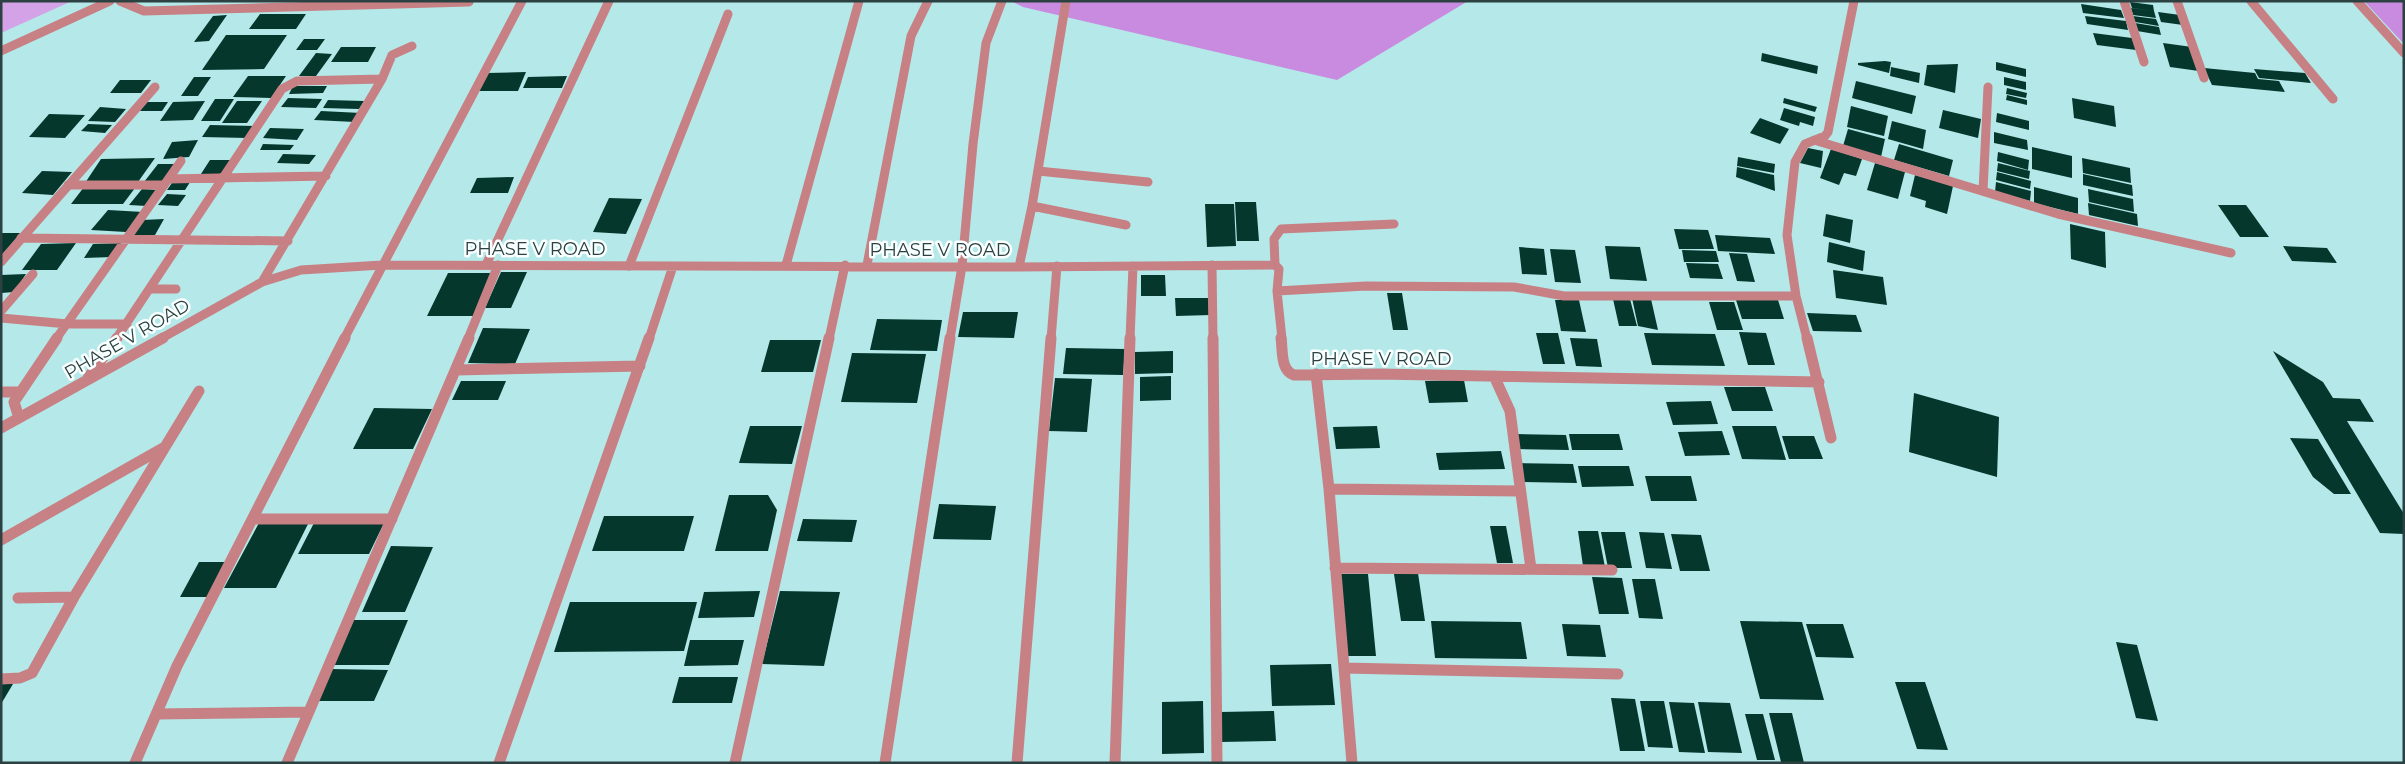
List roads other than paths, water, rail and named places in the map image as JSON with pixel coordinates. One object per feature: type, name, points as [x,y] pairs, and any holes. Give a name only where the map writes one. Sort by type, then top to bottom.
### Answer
[{"type":"street","points":[[1,51],[110,1]]},
{"type":"street","points":[[120,1],[144,11],[338,4],[469,2]]},
{"type":"street","points":[[135,763],[177,666],[382,264],[415,206],[522,1]]},
{"type":"street","points":[[486,265],[609,1]]},
{"type":"street","points":[[786,265],[859,1]]},
{"type":"street","points":[[867,265],[911,36],[928,1]]},
{"type":"street","points":[[885,763],[925,494],[962,266],[973,144],[986,42],[1002,1]]},
{"type":"street","points":[[1020,266],[1032,206],[1066,1]]},
{"type":"street","points":[[1831,438],[1819,382],[1796,296],[1788,235],[1795,162],[1802,148],[1814,140],[1825,136],[1828,132],[1854,1]]},
{"type":"street","points":[[2124,1],[2144,62]]},
{"type":"street","points":[[2177,1],[2204,78]]},
{"type":"street","points":[[2251,1],[2333,99]]},
{"type":"street","points":[[2357,1],[2404,53]]},
{"type":"street","points":[[629,266],[728,14]]},
{"type":"street","points":[[262,282],[288,241],[382,79],[392,54],[412,46]]},
{"type":"street","points":[[85,382],[127,324],[282,89],[296,81],[382,79]]},
{"type":"street","points":[[1,262],[155,87]]},
{"type":"street","points":[[1984,191],[1988,88]]},
{"type":"street","points":[[1814,140],[2058,214],[2231,253]]},
{"type":"street","points":[[19,418],[14,402],[19,392],[181,161]]},
{"type":"street","points":[[1038,171],[1148,182]]},
{"type":"street","points":[[68,185],[224,178],[326,176]]},
{"type":"street","points":[[1032,206],[1126,225]]},
{"type":"street","points":[[1275,265],[1274,239],[1281,230],[1394,224]]},
{"type":"street","points":[[21,238],[288,241]]},
{"type":"street","name":"PHASE V ROAD","points":[[1,428],[262,282],[301,270],[382,264],[629,266],[1275,265],[1279,269],[1277,291],[1284,365],[1289,373],[1294,375],[1494,376],[1819,382]]},
{"type":"street","points":[[287,763],[456,370],[498,265]]},
{"type":"street","points":[[735,763],[846,265]]},
{"type":"street","points":[[1212,265],[1217,763]]},
{"type":"street","points":[[499,763],[640,366],[673,266]]},
{"type":"street","points":[[1017,763],[1057,266]]},
{"type":"street","points":[[1116,763],[1133,266]]},
{"type":"street","points":[[1,311],[33,274]]},
{"type":"street","points":[[1277,291],[1366,286],[1514,286],[1564,296],[1796,296]]},
{"type":"street","points":[[150,289],[176,289]]},
{"type":"street","points":[[1,318],[68,324],[127,324]]},
{"type":"street","points":[[456,370],[640,366]]},
{"type":"street","points":[[1316,374],[1352,763]]},
{"type":"street","points":[[1494,376],[1510,411],[1519,491],[1531,569]]},
{"type":"street","points":[[1,679],[20,678],[32,673],[74,597],[199,391]]},
{"type":"street","points":[[1,392],[19,392]]},
{"type":"street","points":[[1,540],[164,448]]},
{"type":"street","points":[[1328,489],[1519,491]]},
{"type":"street","points":[[253,519],[392,519]]},
{"type":"street","points":[[1335,568],[1612,570]]},
{"type":"street","points":[[18,598],[74,597]]},
{"type":"street","points":[[1344,668],[1618,674]]},
{"type":"street","points":[[157,714],[309,712]]}]
